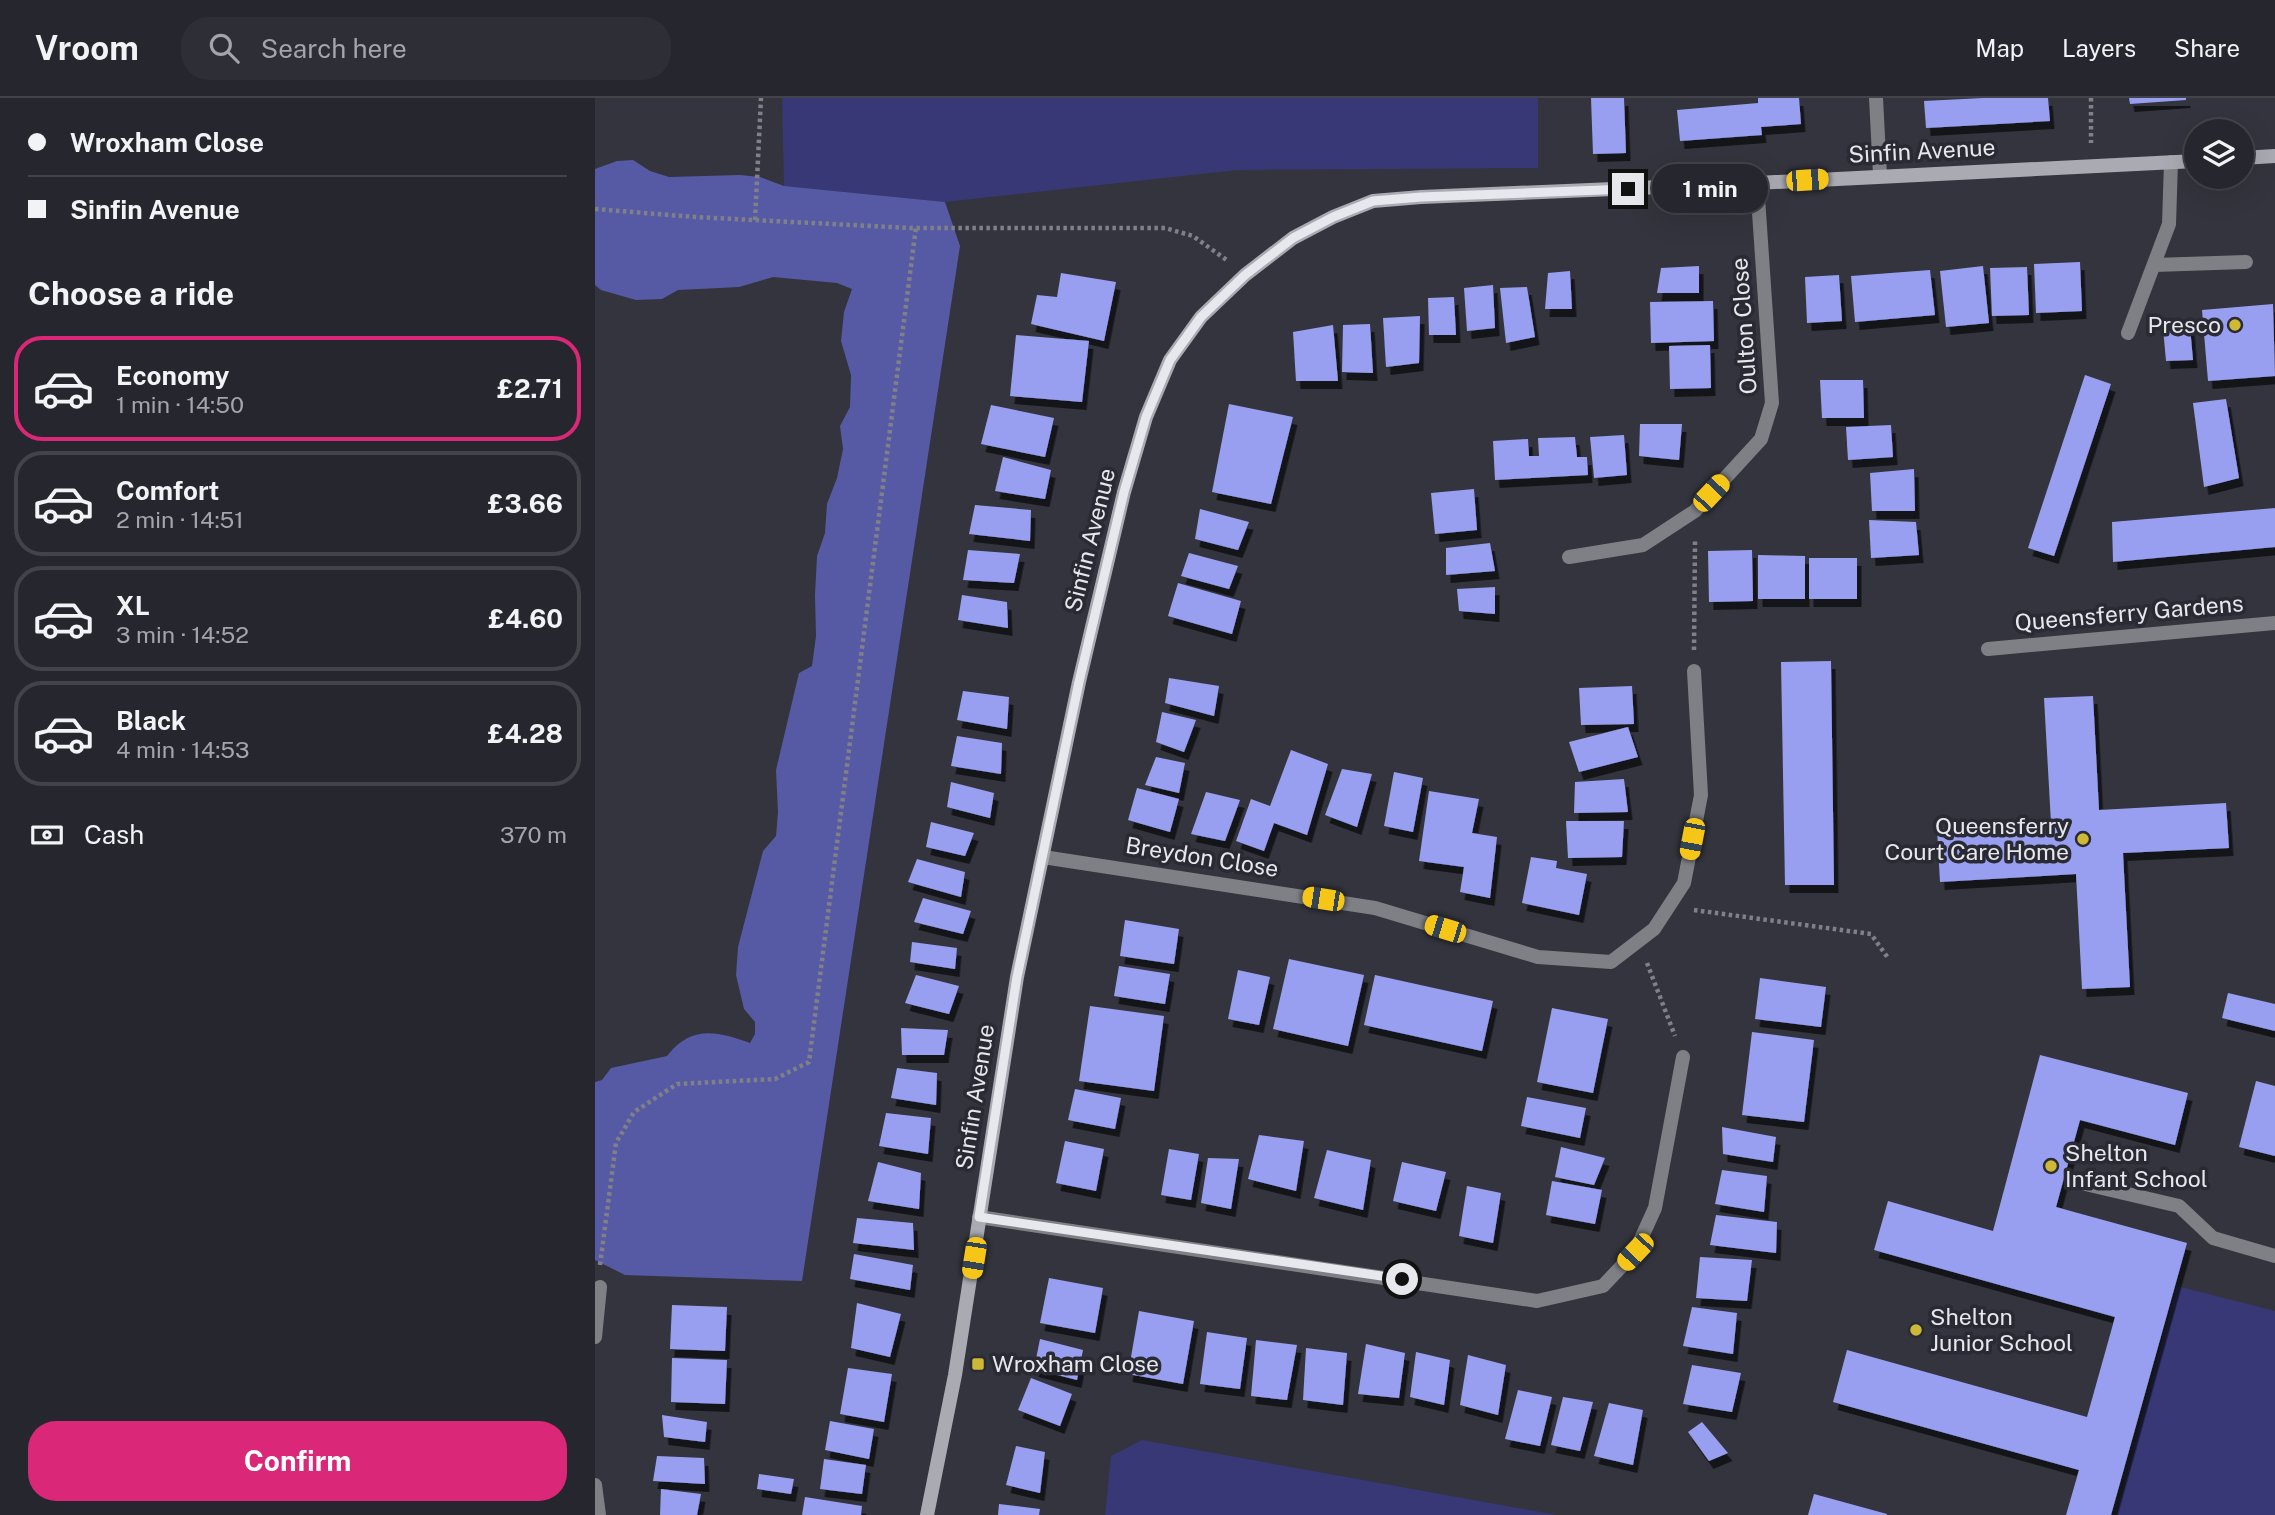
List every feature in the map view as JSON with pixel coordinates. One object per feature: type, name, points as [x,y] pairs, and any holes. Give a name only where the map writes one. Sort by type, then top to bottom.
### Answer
[{"type":"street","points":[[1876,98],[1880,175]]},
{"type":"street","points":[[2254,157],[2275,156]]},
{"type":"street","name":"Sinfin Avenue","points":[[927,1515],[955,1375],[1017,977],[1079,682],[1124,492],[1146,417],[1170,360],[1201,317],[1245,275],[1293,238],[1333,217],[1373,201],[2184,161]]},
{"type":"street","points":[[2128,333],[2169,224],[2171,162]]},
{"type":"street","name":"Oulton Close","points":[[1569,557],[1643,545],[1695,511],[1761,439],[1772,403],[1757,183]]},
{"type":"street","points":[[2154,264],[2246,262]]},
{"type":"street","name":"Queensferry Gardens","points":[[1988,649],[2275,623]]},
{"type":"street","name":"Breydon Close","points":[[1043,857],[1375,908],[1538,957],[1611,962],[1654,929],[1684,883],[1701,795],[1694,671]]},
{"type":"street","points":[[979,1217],[1537,1301],[1603,1286],[1635,1252],[1655,1208],[1683,1057]]},
{"type":"street","points":[[2081,1183],[2179,1206],[2213,1238],[2275,1256]]},
{"type":"street","points":[[595,1337],[600,1287]]},
{"type":"street","points":[[595,1485],[599,1515]]},
{"type":"path","points":[[755,220],[761,98]]},
{"type":"path","points":[[2091,98],[2092,166]]},
{"type":"path","points":[[595,209],[916,227],[1165,228],[1193,236],[1245,275]]},
{"type":"path","points":[[600,1287],[600,1266],[616,1143],[634,1112],[677,1084],[775,1079],[809,1062],[916,227]]},
{"type":"path","points":[[1694,671],[1695,511]]},
{"type":"path","points":[[1668,907],[1871,934],[1888,958]]},
{"type":"path","points":[[1639,941],[1683,1057]]},
{"type":"shaded area","points":[[782,98],[1538,98],[1538,168],[1237,170],[945,202],[784,186]]},
{"type":"shaded area","points":[[633,160],[650,171],[669,177],[740,175],[760,177],[784,186],[945,202],[960,246],[802,1281],[625,1275],[595,1260],[595,1082],[602,1080],[611,1068],[667,1056],[685,1039],[695,1035],[716,1034],[750,1043],[755,1034],[755,1022],[744,1009],[736,975],[738,947],[763,851],[776,836],[776,770],[799,673],[812,666],[816,636],[817,556],[825,533],[827,504],[837,478],[843,449],[840,426],[850,407],[851,375],[841,341],[844,312],[852,289],[837,283],[773,277],[739,287],[678,290],[662,299],[636,300],[601,290],[595,285],[595,169],[617,161]]},
{"type":"shaded area","points":[[2177,1286],[2275,1311],[2275,1515],[2116,1515]]},
{"type":"shaded area","points":[[1142,1440],[1557,1515],[1105,1515],[1111,1456]]},
{"type":"building","points":[[1591,98],[1624,98],[1626,153],[1593,154]]},
{"type":"building","points":[[1758,98],[1799,98],[1801,124],[1761,127],[1762,135],[1680,141],[1677,110],[1758,103]]},
{"type":"building","points":[[2048,98],[2050,121],[1926,128],[1924,101]]},
{"type":"building","points":[[2129,98],[2186,98],[2186,100],[2130,104]]},
{"type":"building","points":[[2080,262],[2082,311],[2036,313],[2034,264]]},
{"type":"building","points":[[1699,266],[1699,293],[1657,293],[1661,268]]},
{"type":"building","points":[[1983,266],[1989,323],[1946,327],[1940,271]]},
{"type":"building","points":[[2027,267],[2029,315],[1992,316],[1990,268]]},
{"type":"building","points":[[1930,270],[1935,315],[1855,322],[1851,276]]},
{"type":"building","points":[[1570,271],[1572,309],[1545,309],[1548,273]]},
{"type":"building","points":[[1061,273],[1116,282],[1104,341],[1031,324],[1037,295],[1057,297]]},
{"type":"building","points":[[1839,275],[1842,321],[1807,323],[1805,277]]},
{"type":"building","points":[[1493,285],[1495,328],[1467,331],[1464,288]]},
{"type":"building","points":[[1527,287],[1535,337],[1506,343],[1500,288]]},
{"type":"building","points":[[1454,297],[1456,335],[1429,335],[1428,298]]},
{"type":"building","points":[[1713,301],[1714,341],[1651,343],[1650,302]]},
{"type":"building","points":[[2273,304],[2275,376],[2208,381],[2202,310]]},
{"type":"building","points":[[1420,316],[1419,363],[1386,367],[1383,318]]},
{"type":"building","points":[[1370,324],[1373,373],[1342,372],[1343,325]]},
{"type":"building","points":[[1333,325],[1338,381],[1296,381],[1293,332]]},
{"type":"building","points":[[2190,327],[2193,360],[2166,361],[2163,328]]},
{"type":"building","points":[[1016,335],[1089,341],[1082,402],[1010,396]]},
{"type":"building","points":[[1710,345],[1711,388],[1670,389],[1669,346]]},
{"type":"building","points":[[2085,375],[2111,384],[2054,556],[2028,548]]},
{"type":"building","points":[[1820,380],[1863,380],[1864,418],[1822,418]]},
{"type":"building","points":[[2226,399],[2239,478],[2204,487],[2193,403]]},
{"type":"building","points":[[1229,404],[1293,417],[1271,504],[1212,492]]},
{"type":"building","points":[[991,405],[1054,418],[1045,457],[981,444]]},
{"type":"building","points":[[1640,424],[1682,424],[1679,460],[1639,456]]},
{"type":"building","points":[[1891,425],[1893,457],[1848,460],[1846,427]]},
{"type":"building","points":[[1624,435],[1627,475],[1594,478],[1590,437]]},
{"type":"building","points":[[1575,437],[1577,457],[1587,457],[1588,475],[1495,480],[1493,441],[1528,439],[1529,456],[1539,456],[1538,438]]},
{"type":"building","points":[[1003,457],[1051,470],[1045,499],[995,491]]},
{"type":"building","points":[[1914,469],[1915,511],[1872,511],[1870,473]]},
{"type":"building","points":[[1474,489],[1477,530],[1435,534],[1431,493]]},
{"type":"building","points":[[975,505],[1031,510],[1030,541],[969,534]]},
{"type":"building","points":[[2275,508],[2275,547],[2113,562],[2112,522]]},
{"type":"building","points":[[1200,509],[1249,522],[1238,550],[1195,539]]},
{"type":"building","points":[[1869,520],[1916,522],[1919,555],[1871,558]]},
{"type":"building","points":[[1490,543],[1495,571],[1446,575],[1446,548]]},
{"type":"building","points":[[968,550],[1020,554],[1014,583],[963,580]]},
{"type":"building","points":[[1752,550],[1753,601],[1709,602],[1708,551]]},
{"type":"building","points":[[1189,553],[1238,566],[1229,589],[1181,576]]},
{"type":"building","points":[[1758,555],[1805,556],[1805,599],[1758,599]]},
{"type":"building","points":[[1809,558],[1857,558],[1857,599],[1809,599]]},
{"type":"building","points":[[1178,583],[1241,601],[1232,634],[1168,616]]},
{"type":"building","points":[[1495,587],[1495,614],[1459,611],[1457,589]]},
{"type":"building","points":[[962,595],[1007,602],[1008,628],[958,620]]},
{"type":"building","points":[[1831,661],[1834,885],[1785,885],[1781,662]]},
{"type":"building","points":[[1169,678],[1219,686],[1214,716],[1165,703]]},
{"type":"building","points":[[1632,686],[1634,724],[1581,725],[1579,688]]},
{"type":"building","points":[[963,691],[1009,697],[1007,729],[957,720]]},
{"type":"building","name":"Queensferry Court Care Home","points":[[2093,696],[2099,810],[2226,803],[2229,848],[2123,853],[2130,987],[2082,989],[2076,874],[1940,882],[1937,829],[2051,823],[2044,698]]},
{"type":"building","points":[[1162,712],[1196,720],[1184,752],[1156,742]]},
{"type":"building","points":[[1628,727],[1638,757],[1579,772],[1569,742]]},
{"type":"building","points":[[957,736],[1002,743],[1001,774],[951,766]]},
{"type":"building","points":[[1291,750],[1328,764],[1307,835],[1274,823],[1264,851],[1236,841],[1251,799],[1270,806]]},
{"type":"building","points":[[1156,757],[1185,763],[1179,793],[1145,785]]},
{"type":"building","points":[[1342,769],[1372,774],[1357,827],[1325,815]]},
{"type":"building","points":[[1394,772],[1423,778],[1413,832],[1384,826]]},
{"type":"building","points":[[1624,779],[1628,812],[1574,813],[1575,782]]},
{"type":"building","points":[[951,782],[994,793],[990,818],[947,807]]},
{"type":"building","points":[[1137,788],[1179,799],[1170,832],[1128,820]]},
{"type":"building","points":[[1429,791],[1479,799],[1472,833],[1497,837],[1490,898],[1460,892],[1464,867],[1419,861]]},
{"type":"building","points":[[1206,792],[1240,800],[1225,841],[1191,834]]},
{"type":"building","points":[[1566,821],[1624,821],[1622,857],[1568,858]]},
{"type":"building","points":[[931,822],[974,833],[965,856],[926,847]]},
{"type":"building","points":[[1531,857],[1557,861],[1556,868],[1587,874],[1579,915],[1522,903]]},
{"type":"building","points":[[917,859],[965,872],[961,897],[908,882]]},
{"type":"building","points":[[923,898],[971,911],[963,934],[914,922]]},
{"type":"building","points":[[1125,920],[1179,929],[1174,964],[1120,956]]},
{"type":"building","points":[[912,942],[957,948],[955,969],[910,962]]},
{"type":"building","points":[[1289,959],[1364,975],[1348,1046],[1273,1029]]},
{"type":"building","points":[[1119,966],[1170,974],[1165,1004],[1114,996]]},
{"type":"building","points":[[1238,970],[1270,977],[1259,1025],[1228,1019]]},
{"type":"building","points":[[916,975],[959,986],[949,1014],[905,1003]]},
{"type":"building","points":[[1375,975],[1493,1001],[1482,1051],[1364,1025]]},
{"type":"building","points":[[1760,978],[1826,987],[1821,1027],[1755,1019]]},
{"type":"building","points":[[2228,993],[2275,1004],[2275,1031],[2222,1018]]},
{"type":"building","points":[[1090,1006],[1164,1016],[1154,1091],[1079,1081]]},
{"type":"building","points":[[1552,1008],[1608,1019],[1593,1093],[1537,1082]]},
{"type":"building","points":[[901,1028],[948,1030],[944,1055],[902,1055]]},
{"type":"building","points":[[1752,1032],[1814,1040],[1804,1122],[1742,1115]]},
{"type":"building","points":[[2040,1055],[2188,1093],[2175,1145],[2080,1120],[2056,1207],[2187,1243],[2111,1515],[2066,1515],[2079,1470],[1833,1402],[1847,1350],[2087,1417],[2115,1317],[1874,1250],[1888,1201],[1993,1231]]},
{"type":"building","points":[[897,1068],[937,1073],[936,1105],[891,1098]]},
{"type":"building","points":[[2256,1081],[2275,1086],[2275,1156],[2239,1147]]},
{"type":"building","points":[[1075,1089],[1121,1098],[1115,1129],[1068,1120]]},
{"type":"building","points":[[1527,1097],[1586,1108],[1580,1138],[1521,1126]]},
{"type":"building","points":[[886,1113],[931,1118],[928,1154],[879,1146]]},
{"type":"building","points":[[1722,1127],[1776,1137],[1773,1162],[1723,1154]]},
{"type":"building","points":[[1259,1135],[1304,1141],[1296,1191],[1248,1179]]},
{"type":"building","points":[[1065,1141],[1104,1149],[1096,1191],[1056,1183]]},
{"type":"building","points":[[1561,1147],[1605,1158],[1594,1185],[1555,1177]]},
{"type":"building","points":[[1169,1149],[1199,1154],[1191,1200],[1161,1195]]},
{"type":"building","points":[[1327,1150],[1371,1160],[1363,1210],[1314,1198]]},
{"type":"building","points":[[1208,1158],[1239,1159],[1231,1209],[1201,1203]]},
{"type":"building","points":[[878,1162],[921,1173],[919,1209],[868,1201]]},
{"type":"building","points":[[1402,1162],[1446,1172],[1436,1211],[1393,1201]]},
{"type":"building","points":[[1722,1170],[1767,1176],[1764,1212],[1715,1204]]},
{"type":"building","points":[[1552,1181],[1602,1190],[1595,1224],[1546,1215]]},
{"type":"building","points":[[1467,1186],[1501,1193],[1493,1243],[1459,1236]]},
{"type":"building","points":[[1716,1215],[1777,1222],[1776,1253],[1710,1245]]},
{"type":"building","points":[[857,1218],[913,1223],[914,1250],[853,1243]]},
{"type":"building","points":[[854,1254],[913,1265],[910,1290],[850,1279]]},
{"type":"building","points":[[1700,1257],[1752,1260],[1747,1301],[1696,1298]]},
{"type":"building","points":[[1049,1278],[1103,1288],[1095,1333],[1040,1323]]},
{"type":"building","points":[[857,1303],[901,1314],[890,1357],[851,1348]]},
{"type":"building","points":[[672,1305],[727,1307],[725,1351],[670,1349]]},
{"type":"building","points":[[1692,1307],[1737,1313],[1733,1354],[1683,1346]]},
{"type":"building","points":[[1139,1311],[1194,1321],[1183,1384],[1128,1374]]},
{"type":"building","points":[[1207,1332],[1247,1338],[1240,1389],[1200,1384]]},
{"type":"building","points":[[1040,1339],[1083,1350],[1077,1380],[1034,1369]]},
{"type":"building","points":[[1256,1340],[1297,1345],[1287,1400],[1251,1396]]},
{"type":"building","points":[[1366,1344],[1405,1353],[1399,1398],[1358,1394]]},
{"type":"building","points":[[1306,1348],[1347,1353],[1343,1405],[1303,1400]]},
{"type":"building","points":[[1416,1352],[1450,1360],[1444,1405],[1410,1397]]},
{"type":"building","points":[[1468,1355],[1506,1365],[1498,1415],[1460,1405]]},
{"type":"building","points":[[672,1358],[727,1360],[725,1404],[671,1402]]},
{"type":"building","points":[[1692,1365],[1741,1373],[1732,1412],[1683,1404]]},
{"type":"building","points":[[848,1368],[892,1374],[884,1422],[840,1414]]},
{"type":"building","points":[[1031,1378],[1072,1394],[1060,1426],[1018,1410]]},
{"type":"building","points":[[1518,1390],[1552,1397],[1540,1446],[1505,1439]]},
{"type":"building","points":[[1563,1397],[1593,1402],[1580,1451],[1551,1445]]},
{"type":"building","points":[[1609,1403],[1643,1410],[1633,1465],[1594,1456]]},
{"type":"building","points":[[662,1415],[707,1422],[705,1442],[664,1437]]},
{"type":"building","points":[[830,1421],[874,1429],[869,1459],[825,1450]]},
{"type":"building","points":[[1702,1422],[1728,1453],[1709,1461],[1688,1432]]},
{"type":"building","points":[[1016,1446],[1045,1452],[1040,1493],[1006,1485]]},
{"type":"building","points":[[657,1456],[704,1458],[705,1484],[653,1481]]},
{"type":"building","points":[[824,1459],[866,1465],[862,1494],[820,1489]]},
{"type":"building","points":[[759,1474],[794,1479],[791,1494],[757,1489]]},
{"type":"building","points":[[661,1489],[701,1494],[697,1515],[660,1515]]},
{"type":"building","points":[[1814,1494],[1887,1514],[1887,1515],[1808,1515]]},
{"type":"building","points":[[805,1497],[862,1506],[861,1515],[802,1515]]},
{"type":"building","points":[[999,1504],[1040,1509],[1039,1515],[998,1515]]},
{"type":"place","name":"Presco","points":[[2235,325]]},
{"type":"place","name":"Queensferry Court Care Home","points":[[2083,839]]},
{"type":"place","name":"Shelton Infant School","points":[[2051,1166]]},
{"type":"place","name":"Shelton Junior School","points":[[1916,1330]]},
{"type":"place","name":"Wroxham Close","points":[[978,1364]]},
{"type":"route","points":[[1402,1279],[979,1217],[1017,977],[1079,682],[1124,492],[1146,417],[1170,360],[1201,317],[1245,275],[1293,238],[1333,217],[1373,201],[1628,189]]}]
